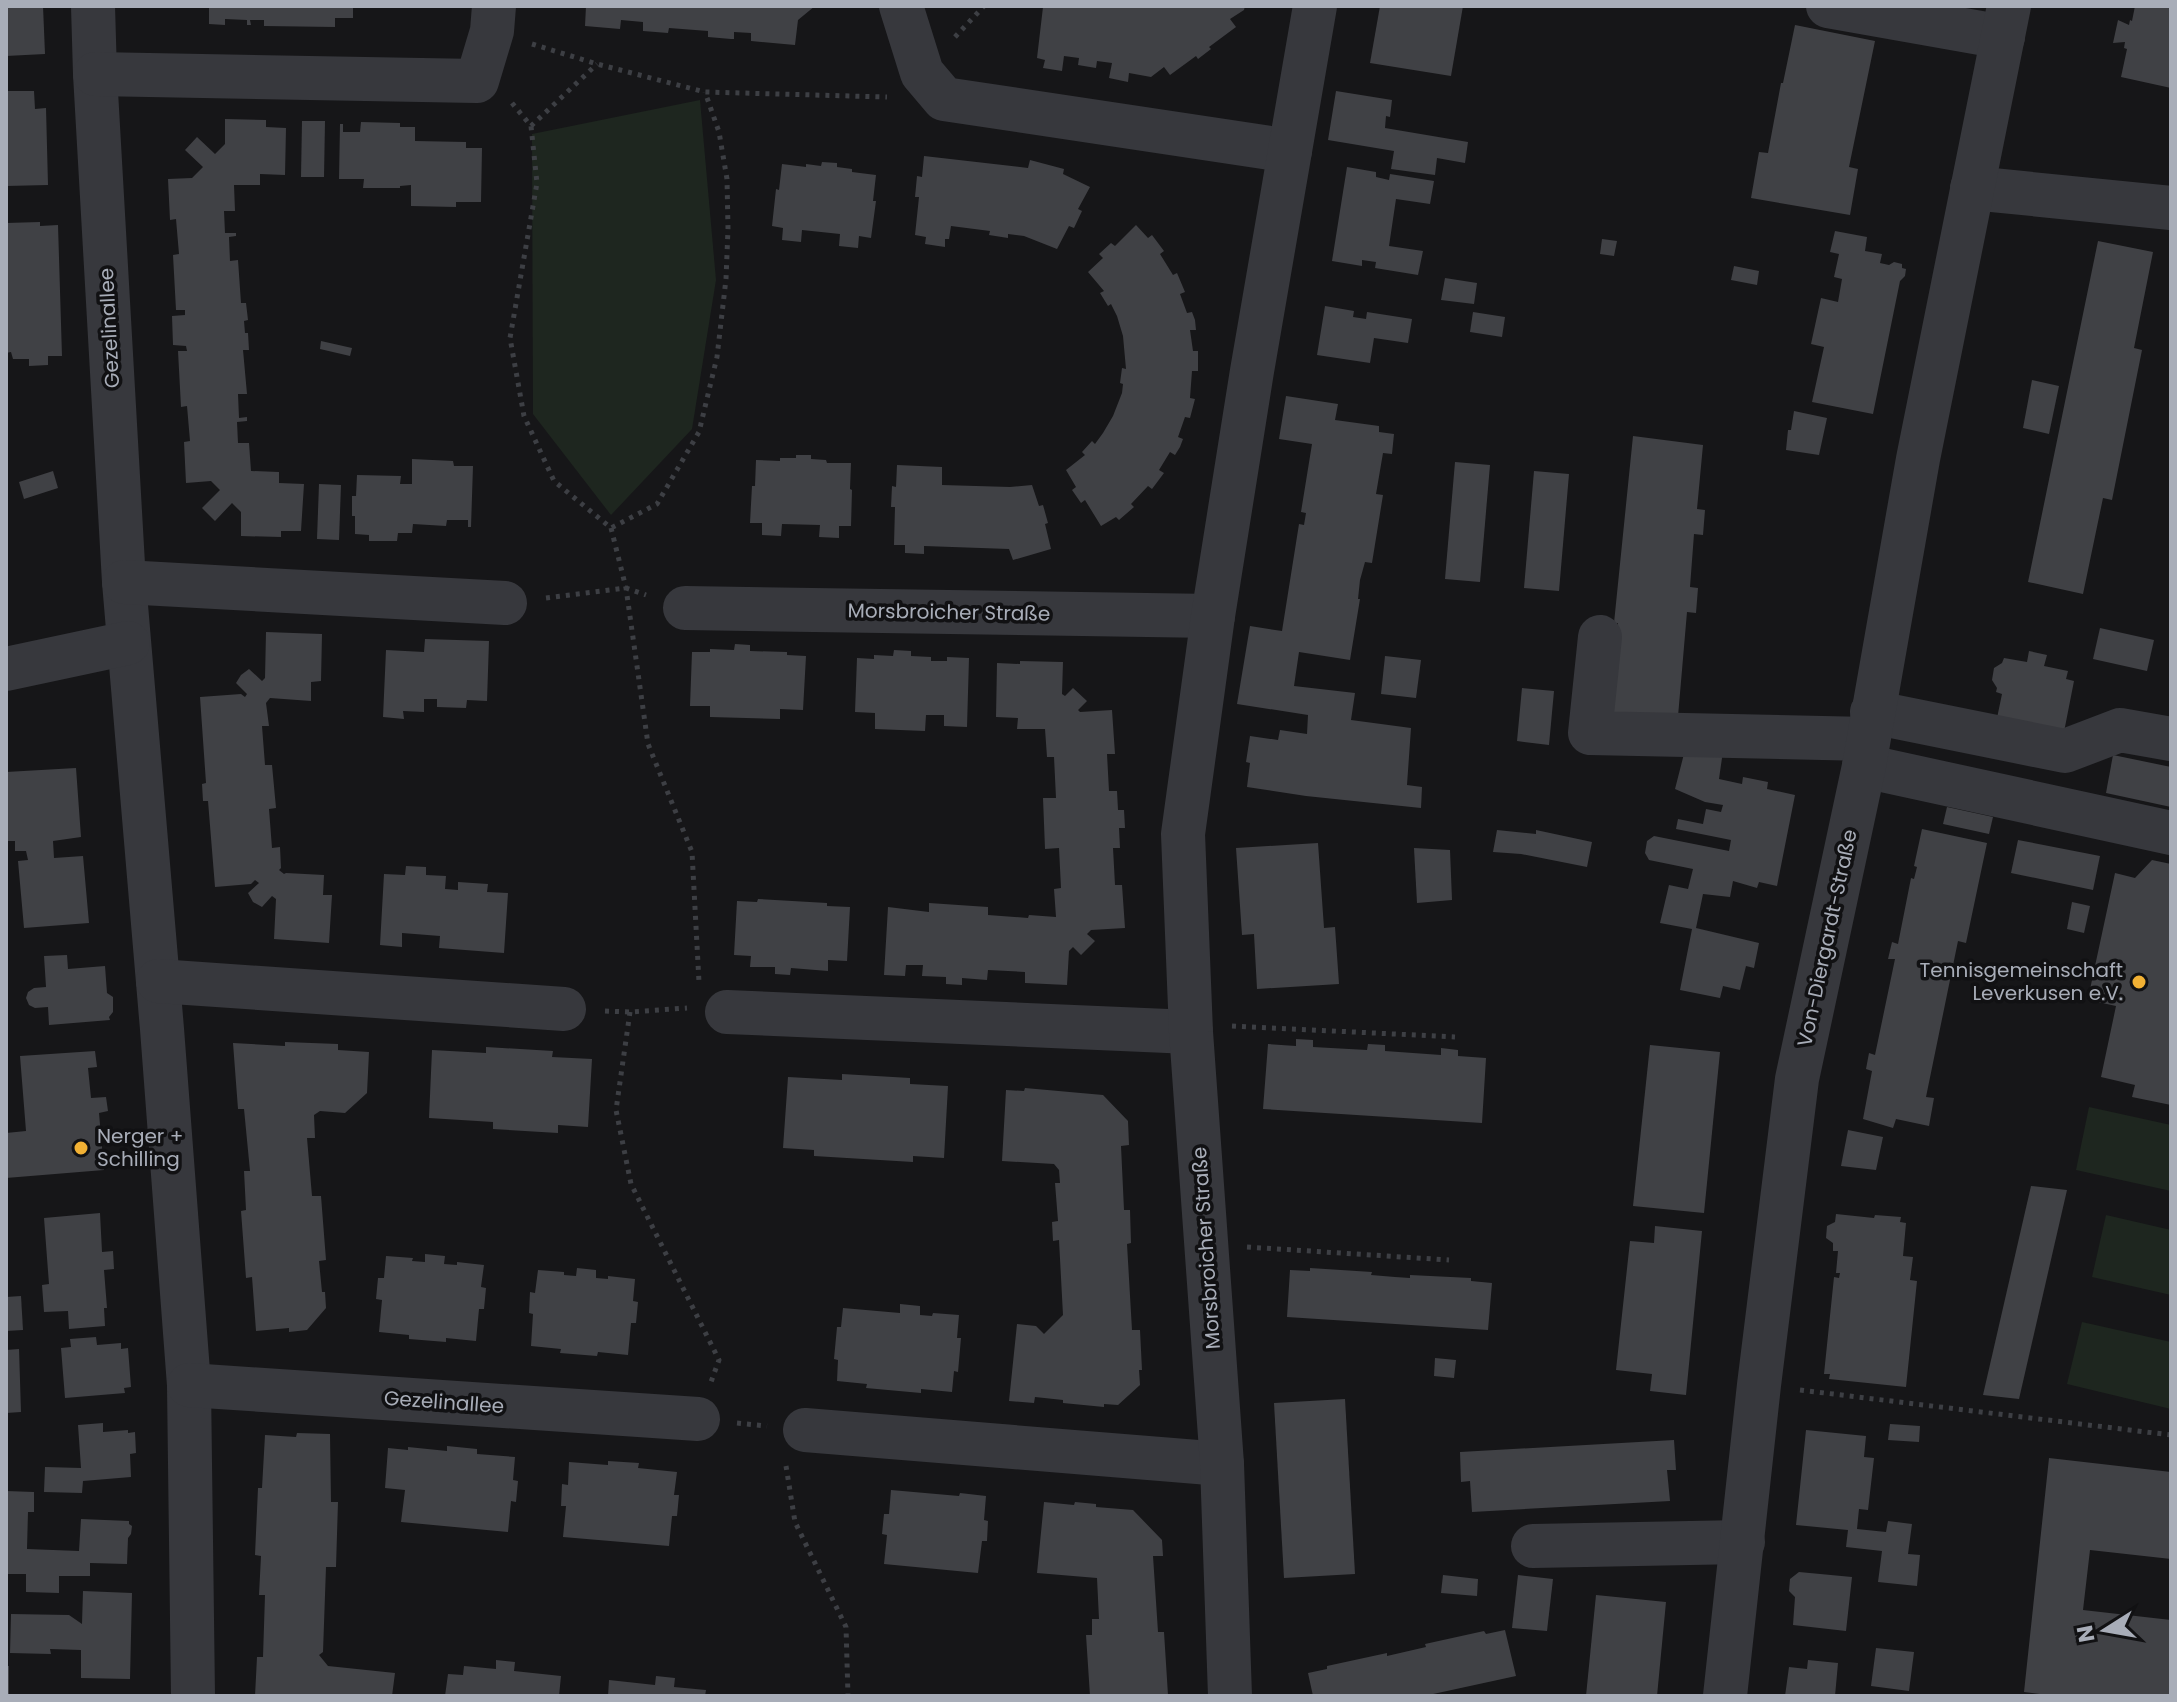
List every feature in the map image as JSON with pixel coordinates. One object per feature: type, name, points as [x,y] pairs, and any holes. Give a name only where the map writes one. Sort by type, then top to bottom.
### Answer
[{"type":"street","name":"Gezelinallee","points":[[93,6],[128,643],[189,1385],[193,1696]]},
{"type":"street","points":[[901,6],[922,73],[944,99],[1290,151]]},
{"type":"street","name":"Morsbroicher Straße","points":[[1230,1696],[1222,1464],[1191,1032],[1183,834],[1213,616],[1315,6]]},
{"type":"street","points":[[1828,6],[2006,21]]},
{"type":"street","points":[[95,74],[491,89],[493,19]]},
{"type":"street","name":"Von-Diergardt-Straße","points":[[1725,1696],[1797,1079],[1868,739],[1918,459],[2006,21]]},
{"type":"street","points":[[1972,188],[2171,208]]},
{"type":"street","points":[[124,582],[505,603]]},
{"type":"street","name":"Morsbroicher Straße","points":[[685,608],[1213,616]]},
{"type":"street","points":[[1600,637],[1590,733],[1868,739],[2065,751],[2120,730],[2171,739]]},
{"type":"street","points":[[6,669],[128,643]]},
{"type":"street","points":[[1868,739],[2171,833]]},
{"type":"street","points":[[158,981],[564,1009]]},
{"type":"street","points":[[714,1010],[1191,1032]]},
{"type":"street","name":"Gezelinallee","points":[[189,1385],[698,1419]]},
{"type":"street","points":[[805,1430],[1222,1464]]},
{"type":"street","points":[[1533,1546],[1743,1542]]},
{"type":"path","points":[[493,19],[597,64],[705,92],[944,99]]},
{"type":"path","points":[[531,126],[597,64]]},
{"type":"path","points":[[491,89],[531,126],[537,183],[510,338],[524,416],[554,481],[611,528],[626,588],[648,744],[692,852],[714,1010],[630,1012],[564,1009]]},
{"type":"path","points":[[611,528],[657,504],[699,432],[717,357],[726,279],[727,179],[719,132],[705,92]]},
{"type":"path","points":[[505,603],[626,588],[685,608]]},
{"type":"path","points":[[630,1012],[616,1110],[631,1184],[719,1360],[698,1419],[805,1430]]},
{"type":"path","points":[[1191,1032],[1231,1026],[1455,1037]]},
{"type":"path","points":[[1206,1249],[1250,1247],[1449,1260]]},
{"type":"path","points":[[1759,1385],[2171,1435]]},
{"type":"path","points":[[805,1430],[784,1452],[795,1522],[846,1627],[848,1696]]},
{"type":"shaded area","points":[[700,100],[716,280],[692,429],[611,515],[533,414],[532,134]]},
{"type":"shaded area","points":[[2089,1107],[2171,1125],[2171,1191],[2076,1170]]},
{"type":"shaded area","points":[[2106,1215],[2171,1230],[2171,1295],[2092,1277]]},
{"type":"shaded area","points":[[2082,1322],[2171,1342],[2171,1409],[2067,1384]]},
{"type":"building","points":[[6,6],[43,6],[45,54],[6,56]]},
{"type":"building","points":[[209,6],[353,6],[353,18],[335,18],[335,27],[264,26],[264,20],[250,20],[251,25],[247,25],[247,20],[225,19],[225,25],[209,24]]},
{"type":"building","points":[[586,6],[815,6],[798,20],[795,45],[751,41],[751,33],[734,32],[734,39],[731,39],[708,37],[708,31],[669,28],[668,33],[643,31],[643,22],[621,20],[620,29],[585,26]]},
{"type":"building","points":[[1045,6],[1245,6],[1230,19],[1236,27],[1198,59],[1196,56],[1170,75],[1164,67],[1151,77],[1129,73],[1128,82],[1109,78],[1112,63],[1097,61],[1096,68],[1078,65],[1079,58],[1064,56],[1062,71],[1043,68],[1045,60],[1037,58]]},
{"type":"building","points":[[1380,6],[1463,6],[1451,76],[1370,63]]},
{"type":"building","points":[[2135,6],[2171,6],[2171,88],[2121,77],[2127,49],[2124,48],[2125,42],[2113,43],[2118,20],[2129,25]]},
{"type":"building","points":[[1795,25],[1875,41],[1849,167],[1858,169],[1850,215],[1751,198],[1759,152],[1768,153]]},
{"type":"building","points":[[6,91],[34,91],[35,109],[46,108],[48,185],[6,186]]},
{"type":"building","points":[[1336,91],[1392,100],[1385,128],[1468,142],[1465,163],[1437,158],[1435,175],[1391,169],[1394,151],[1328,140]]},
{"type":"building","points":[[225,119],[266,120],[266,127],[286,128],[285,175],[260,174],[260,185],[234,185],[235,211],[224,211],[225,233],[236,233],[236,236],[229,237],[230,261],[238,260],[241,303],[246,303],[248,320],[244,321],[249,350],[243,350],[247,394],[238,394],[239,418],[247,417],[247,421],[237,422],[238,443],[249,443],[251,471],[279,472],[279,483],[304,484],[301,531],[281,531],[281,537],[241,536],[241,512],[232,503],[215,521],[202,508],[220,490],[211,481],[186,483],[184,442],[190,441],[187,406],[181,407],[178,351],[187,351],[186,346],[173,345],[172,316],[185,315],[185,310],[176,310],[173,255],[179,254],[176,219],[170,220],[168,179],[192,178],[203,167],[185,150],[197,137],[215,154],[225,144]]},
{"type":"building","points":[[302,121],[325,121],[324,177],[301,177]]},
{"type":"building","points":[[361,122],[400,123],[400,127],[415,127],[415,141],[466,142],[466,148],[482,148],[481,202],[456,202],[456,207],[411,206],[411,185],[363,188],[364,179],[339,179],[340,124],[343,124],[343,132],[360,132]]},
{"type":"building","points":[[924,156],[1028,168],[1030,160],[1064,169],[1063,174],[1090,187],[1078,209],[1082,211],[1074,228],[1069,226],[1057,249],[1024,236],[1008,234],[1008,238],[989,235],[990,231],[951,226],[945,247],[925,244],[926,237],[915,235],[919,197],[915,197],[917,176],[922,177]]},
{"type":"building","points":[[822,162],[837,163],[837,167],[852,169],[852,172],[876,175],[871,238],[859,236],[858,248],[839,246],[840,234],[802,230],[801,242],[782,240],[783,228],[772,226],[782,164],[806,167],[806,164],[821,166]]},
{"type":"building","points":[[1347,167],[1376,172],[1376,177],[1389,180],[1390,174],[1434,181],[1430,204],[1396,199],[1389,246],[1423,251],[1418,275],[1375,268],[1376,262],[1362,260],[1362,266],[1332,261]]},
{"type":"building","points":[[40,222],[40,226],[58,225],[62,356],[48,356],[48,365],[29,366],[29,359],[13,359],[11,352],[6,353],[6,223]]},
{"type":"building","points":[[1136,225],[1148,238],[1152,235],[1164,251],[1160,254],[1173,275],[1177,273],[1185,292],[1180,294],[1187,313],[1192,312],[1195,320],[1196,330],[1190,330],[1193,351],[1198,351],[1198,371],[1192,371],[1190,398],[1195,399],[1190,418],[1185,417],[1178,437],[1183,439],[1180,447],[1175,455],[1170,452],[1159,470],[1164,473],[1152,489],[1148,486],[1131,504],[1134,507],[1119,520],[1116,517],[1101,526],[1085,500],[1081,503],[1072,490],[1076,487],[1066,470],[1085,455],[1082,452],[1092,441],[1095,444],[1103,433],[1122,393],[1122,368],[1126,369],[1123,336],[1117,316],[1100,293],[1104,291],[1088,272],[1103,258],[1099,254],[1111,243],[1115,246]]},
{"type":"building","points":[[1835,231],[1867,237],[1865,251],[1882,254],[1880,263],[1889,265],[1894,262],[1906,269],[1900,281],[1873,414],[1812,402],[1824,347],[1811,344],[1821,298],[1838,302],[1842,279],[1834,277],[1839,254],[1830,252]]},
{"type":"building","points":[[1602,239],[1617,241],[1614,256],[1600,254]]},
{"type":"building","points":[[2098,241],[2153,252],[2134,348],[2142,350],[2112,500],[2103,498],[2083,594],[2028,582]]},
{"type":"building","points":[[1734,266],[1759,271],[1757,285],[1731,280]]},
{"type":"building","points":[[1445,278],[1477,283],[1474,304],[1441,300]]},
{"type":"building","points":[[1325,306],[1354,311],[1353,317],[1366,319],[1367,312],[1412,319],[1408,343],[1374,338],[1370,363],[1317,355]]},
{"type":"building","points":[[1473,312],[1505,317],[1502,337],[1470,332]]},
{"type":"building","points":[[321,341],[352,348],[350,356],[320,349]]},
{"type":"building","points":[[2032,380],[2059,386],[2049,434],[2023,428]]},
{"type":"building","points":[[1286,396],[1338,404],[1335,420],[1379,426],[1379,432],[1394,434],[1392,454],[1383,453],[1376,494],[1383,495],[1372,563],[1365,562],[1360,580],[1350,660],[1299,652],[1294,686],[1355,693],[1351,720],[1411,728],[1407,785],[1422,787],[1421,808],[1247,787],[1250,763],[1246,762],[1250,736],[1278,740],[1280,730],[1307,734],[1308,715],[1237,704],[1250,626],[1282,631],[1299,524],[1304,525],[1306,513],[1301,512],[1312,444],[1279,439]]},
{"type":"building","points":[[1794,411],[1827,418],[1819,455],[1786,450]]},
{"type":"building","points":[[1633,436],[1703,445],[1697,509],[1705,510],[1703,535],[1694,534],[1690,587],[1698,588],[1696,613],[1687,612],[1677,728],[1609,722],[1618,623],[1614,623]]},
{"type":"building","points":[[796,455],[811,455],[811,459],[826,460],[827,463],[851,463],[851,526],[839,526],[839,538],[819,537],[820,525],[782,524],[781,536],[762,535],[762,523],[750,523],[756,460],[780,461],[780,458],[796,458]]},
{"type":"building","points":[[412,459],[453,461],[454,466],[473,466],[471,527],[468,527],[468,520],[447,520],[446,526],[413,524],[412,533],[398,533],[397,541],[369,541],[369,535],[355,534],[352,496],[356,496],[357,475],[401,476],[400,484],[412,484]]},
{"type":"building","points":[[1455,462],[1490,465],[1480,582],[1445,579]]},
{"type":"building","points":[[897,465],[942,467],[942,485],[1032,485],[1039,506],[1043,505],[1051,549],[1013,560],[1009,549],[924,546],[924,554],[905,553],[905,545],[894,545],[895,507],[891,507]]},
{"type":"building","points":[[53,471],[58,488],[24,499],[19,482]]},
{"type":"building","points":[[1534,471],[1569,474],[1559,591],[1524,588]]},
{"type":"building","points":[[319,484],[341,485],[339,540],[317,539]]},
{"type":"building","points":[[2100,628],[2154,640],[2147,671],[2093,659]]},
{"type":"building","points":[[266,632],[322,634],[321,681],[311,682],[311,701],[270,698],[266,703],[269,726],[262,726],[265,765],[272,765],[276,808],[269,809],[272,848],[280,847],[279,870],[284,874],[324,875],[323,895],[332,895],[329,943],[274,939],[276,899],[272,896],[262,907],[253,902],[248,893],[259,883],[255,880],[251,884],[215,887],[208,801],[203,801],[202,784],[206,783],[200,697],[241,694],[245,697],[247,694],[236,683],[249,669],[262,681],[265,678]]},
{"type":"building","points":[[425,639],[489,641],[487,701],[467,700],[466,708],[437,707],[437,699],[424,699],[424,712],[403,711],[404,719],[383,717],[386,650],[424,652]]},
{"type":"building","points":[[735,644],[750,645],[750,651],[806,656],[803,710],[780,709],[780,719],[710,717],[710,706],[690,706],[692,652],[734,650]]},
{"type":"building","points":[[894,650],[911,651],[911,656],[931,657],[931,661],[947,661],[947,657],[969,658],[967,727],[944,726],[944,715],[926,715],[925,731],[875,729],[875,713],[855,712],[857,658],[893,656]]},
{"type":"building","points":[[2029,651],[2047,655],[2044,666],[2068,671],[2066,679],[2074,681],[2064,732],[1997,718],[2002,694],[1996,692],[1992,680],[1994,668],[2004,658],[2027,662]]},
{"type":"building","points":[[1385,656],[1421,660],[1416,698],[1381,694]]},
{"type":"building","points":[[1020,661],[1063,662],[1062,694],[1065,696],[1073,688],[1087,701],[1078,710],[1080,712],[1112,710],[1115,754],[1107,754],[1109,791],[1117,791],[1118,810],[1124,810],[1125,828],[1119,828],[1120,848],[1113,848],[1115,885],[1122,885],[1125,928],[1091,930],[1087,934],[1095,941],[1081,955],[1073,947],[1069,951],[1067,985],[1025,983],[1025,972],[988,970],[987,980],[962,978],[962,985],[946,984],[946,977],[922,976],[923,965],[906,965],[905,976],[884,975],[888,907],[929,912],[929,903],[988,907],[988,915],[1056,917],[1054,889],[1061,888],[1059,848],[1045,849],[1043,798],[1056,798],[1054,757],[1047,757],[1045,729],[1017,729],[1018,718],[996,717],[997,663],[1020,664]]},
{"type":"building","points":[[1522,688],[1554,691],[1549,745],[1517,741]]},
{"type":"building","points":[[1686,746],[1723,751],[1719,779],[1742,784],[1743,777],[1768,782],[1767,789],[1795,795],[1777,886],[1759,882],[1757,888],[1733,881],[1730,897],[1703,894],[1696,928],[1759,943],[1754,968],[1746,966],[1740,990],[1723,986],[1720,998],[1680,990],[1692,929],[1660,923],[1669,885],[1688,889],[1693,869],[1649,860],[1645,853],[1647,841],[1654,836],[1729,851],[1731,840],[1676,829],[1678,819],[1703,824],[1706,809],[1721,812],[1723,805],[1705,802],[1675,789]]},
{"type":"building","points":[[2113,755],[2171,767],[2171,807],[2106,793]]},
{"type":"building","points":[[76,768],[81,837],[53,841],[54,858],[83,856],[89,923],[24,928],[18,861],[28,860],[26,851],[15,851],[15,841],[6,841],[6,772]]},
{"type":"building","points":[[1947,807],[1993,817],[1989,834],[1943,824]]},
{"type":"building","points":[[1922,829],[1987,843],[1966,943],[1958,941],[1926,1097],[1934,1098],[1929,1126],[1896,1119],[1893,1128],[1863,1119],[1872,1071],[1866,1069],[1869,1053],[1875,1055],[1895,959],[1888,959],[1892,942],[1898,944],[1911,878],[1914,879],[1917,867],[1914,866]]},
{"type":"building","points":[[1497,830],[1536,834],[1536,830],[1592,842],[1587,867],[1521,854],[1493,852]]},
{"type":"building","points":[[2018,840],[2100,856],[2093,890],[2011,873]]},
{"type":"building","points":[[1318,843],[1324,928],[1335,927],[1339,984],[1257,989],[1254,934],[1242,935],[1236,848]]},
{"type":"building","points":[[1414,848],[1450,850],[1452,900],[1417,903]]},
{"type":"building","points":[[2152,860],[2171,864],[2171,1105],[2132,1097],[2135,1085],[2101,1077],[2116,1006],[2093,1001],[2089,994],[2115,873],[2135,878]]},
{"type":"building","points":[[406,866],[426,867],[426,875],[446,876],[445,889],[458,890],[458,882],[488,884],[487,892],[508,893],[504,953],[439,948],[440,936],[402,933],[402,947],[380,945],[384,874],[405,875]]},
{"type":"building","points":[[758,899],[850,907],[847,961],[828,960],[828,971],[791,968],[790,975],[775,974],[775,967],[750,967],[751,956],[734,955],[737,901],[757,902]]},
{"type":"building","points":[[2072,902],[2090,906],[2084,933],[2067,929]]},
{"type":"building","points":[[67,955],[68,969],[105,966],[107,993],[113,997],[110,1020],[49,1025],[48,1007],[29,1005],[26,998],[28,992],[46,987],[44,956]]},
{"type":"building","points":[[1296,1039],[1313,1040],[1313,1047],[1367,1050],[1368,1044],[1385,1045],[1385,1051],[1441,1055],[1441,1048],[1458,1050],[1458,1056],[1486,1058],[1482,1123],[1263,1109],[1268,1044],[1296,1046]]},
{"type":"building","points":[[285,1042],[338,1044],[338,1050],[369,1052],[367,1093],[345,1113],[320,1111],[314,1115],[315,1138],[307,1138],[312,1196],[321,1196],[326,1260],[319,1261],[326,1308],[307,1330],[256,1331],[252,1277],[246,1278],[241,1211],[246,1210],[244,1171],[250,1171],[244,1109],[238,1109],[233,1043],[285,1046]]},
{"type":"building","points":[[1650,1045],[1720,1052],[1704,1213],[1633,1206]]},
{"type":"building","points":[[486,1047],[553,1051],[552,1057],[592,1059],[588,1127],[558,1125],[558,1133],[493,1129],[493,1122],[429,1118],[432,1050],[486,1053]]},
{"type":"building","points":[[95,1051],[97,1067],[88,1068],[91,1098],[106,1097],[108,1111],[99,1113],[104,1170],[6,1178],[6,1133],[26,1131],[20,1056]]},
{"type":"building","points":[[842,1074],[910,1078],[910,1084],[948,1086],[944,1158],[913,1156],[913,1162],[814,1156],[814,1150],[783,1148],[788,1077],[842,1080]]},
{"type":"building","points":[[1025,1088],[1103,1095],[1128,1121],[1129,1145],[1121,1146],[1124,1210],[1130,1210],[1131,1243],[1127,1244],[1132,1330],[1140,1330],[1142,1370],[1139,1370],[1140,1385],[1118,1405],[1104,1404],[1104,1407],[1035,1397],[1034,1403],[1009,1401],[1017,1324],[1036,1326],[1044,1334],[1063,1315],[1059,1240],[1053,1241],[1052,1222],[1058,1221],[1055,1183],[1060,1183],[1059,1170],[1054,1164],[1002,1161],[1006,1090],[1024,1091]]},
{"type":"building","points":[[1848,1130],[1883,1137],[1876,1170],[1841,1166]]},
{"type":"building","points":[[2031,1186],[2067,1190],[2019,1399],[1983,1395]]},
{"type":"building","points":[[100,1213],[102,1252],[113,1251],[114,1269],[104,1270],[105,1326],[69,1329],[68,1311],[44,1312],[42,1285],[49,1284],[44,1218]]},
{"type":"building","points":[[1836,1214],[1901,1217],[1900,1222],[1906,1223],[1903,1256],[1913,1257],[1910,1280],[1917,1281],[1906,1387],[1829,1379],[1830,1374],[1824,1374],[1834,1277],[1839,1278],[1840,1273],[1836,1273],[1838,1251],[1833,1251],[1833,1243],[1826,1238],[1827,1226],[1835,1222]]},
{"type":"building","points":[[1655,1226],[1702,1231],[1686,1395],[1650,1391],[1652,1374],[1616,1370],[1630,1241],[1654,1243]]},
{"type":"building","points":[[425,1254],[445,1256],[444,1264],[484,1265],[481,1287],[486,1288],[484,1309],[479,1309],[476,1341],[409,1339],[409,1335],[379,1332],[382,1300],[376,1299],[378,1278],[384,1278],[386,1256],[425,1262]]},
{"type":"building","points":[[577,1268],[596,1270],[596,1278],[635,1279],[633,1301],[638,1302],[636,1323],[631,1323],[628,1355],[560,1353],[561,1349],[531,1346],[533,1314],[529,1313],[530,1292],[535,1293],[538,1270],[576,1276]]},
{"type":"building","points":[[1310,1268],[1410,1278],[1410,1275],[1471,1278],[1471,1281],[1492,1283],[1488,1330],[1287,1317],[1290,1270],[1310,1271]]},
{"type":"building","points":[[21,1296],[23,1330],[6,1331],[6,1297]]},
{"type":"building","points":[[900,1304],[920,1306],[920,1315],[959,1315],[957,1338],[961,1338],[958,1372],[954,1371],[952,1392],[921,1389],[921,1393],[866,1388],[867,1384],[837,1381],[838,1360],[834,1359],[837,1327],[841,1327],[843,1308],[900,1313]]},
{"type":"building","points":[[96,1337],[97,1345],[121,1343],[121,1349],[128,1348],[131,1387],[124,1388],[125,1393],[65,1398],[61,1348],[71,1347],[70,1339]]},
{"type":"building","points":[[19,1349],[21,1412],[6,1413],[6,1350]]},
{"type":"building","points":[[1435,1358],[1456,1360],[1454,1378],[1434,1376]]},
{"type":"building","points":[[1345,1399],[1355,1574],[1284,1578],[1274,1403]]},
{"type":"building","points":[[103,1423],[103,1432],[135,1432],[136,1453],[130,1454],[131,1477],[83,1481],[82,1493],[44,1492],[45,1467],[81,1468],[78,1425]]},
{"type":"building","points":[[1890,1424],[1920,1426],[1919,1442],[1888,1440]]},
{"type":"building","points":[[1806,1430],[1866,1436],[1864,1457],[1874,1458],[1868,1510],[1859,1509],[1857,1529],[1886,1532],[1888,1521],[1912,1524],[1908,1554],[1920,1555],[1917,1586],[1878,1582],[1882,1551],[1846,1547],[1848,1530],[1796,1525]]},
{"type":"building","points":[[297,1433],[330,1434],[331,1502],[338,1502],[336,1567],[326,1567],[323,1652],[319,1655],[328,1666],[395,1673],[392,1696],[255,1696],[257,1657],[263,1657],[265,1595],[259,1595],[261,1556],[255,1555],[258,1488],[262,1488],[265,1435],[296,1437]]},
{"type":"building","points":[[1674,1440],[1676,1470],[1667,1470],[1670,1501],[1472,1512],[1470,1481],[1461,1482],[1460,1452]]},
{"type":"building","points":[[447,1446],[477,1449],[477,1454],[515,1457],[513,1480],[518,1481],[516,1502],[511,1501],[508,1532],[401,1522],[405,1490],[385,1488],[388,1448],[447,1451]]},
{"type":"building","points":[[2049,1458],[2171,1472],[2171,1559],[2090,1550],[2083,1610],[2171,1620],[2171,1696],[2055,1696],[2024,1692]]},
{"type":"building","points":[[608,1461],[639,1463],[638,1468],[677,1472],[674,1495],[679,1495],[677,1516],[672,1516],[669,1546],[563,1537],[566,1506],[561,1506],[562,1484],[568,1485],[569,1462],[608,1465]]},
{"type":"building","points":[[891,1490],[986,1496],[984,1520],[988,1521],[987,1541],[982,1541],[978,1573],[884,1564],[887,1535],[882,1534],[884,1514],[889,1514]]},
{"type":"building","points":[[6,1491],[34,1492],[34,1512],[28,1512],[27,1549],[79,1551],[81,1519],[129,1521],[132,1526],[128,1538],[127,1564],[90,1563],[90,1576],[59,1576],[59,1593],[26,1592],[26,1574],[6,1574]]},
{"type":"building","points":[[1044,1502],[1074,1505],[1075,1502],[1133,1510],[1162,1540],[1163,1556],[1153,1556],[1158,1632],[1164,1632],[1168,1695],[1090,1696],[1086,1635],[1092,1635],[1092,1619],[1099,1619],[1097,1578],[1037,1573]]},
{"type":"building","points":[[1799,1572],[1852,1577],[1846,1631],[1793,1625],[1795,1597],[1789,1591],[1790,1579]]},
{"type":"building","points":[[1443,1575],[1478,1579],[1477,1596],[1441,1593]]},
{"type":"building","points":[[1518,1575],[1553,1579],[1547,1631],[1512,1628]]},
{"type":"building","points":[[83,1591],[132,1593],[130,1679],[81,1678],[81,1650],[50,1649],[51,1654],[10,1653],[11,1614],[69,1615],[82,1624]]},
{"type":"building","points":[[1596,1595],[1666,1602],[1657,1696],[1586,1696]]},
{"type":"building","points":[[1505,1630],[1516,1676],[1424,1696],[1313,1696],[1308,1673],[1327,1669],[1327,1666],[1387,1653],[1387,1656],[1484,1631],[1486,1634]]},
{"type":"building","points":[[1876,1648],[1914,1652],[1909,1691],[1871,1686]]},
{"type":"building","points":[[496,1660],[515,1662],[514,1671],[561,1676],[559,1696],[445,1696],[448,1674],[463,1675],[464,1666],[496,1669]]},
{"type":"building","points":[[1808,1660],[1838,1663],[1835,1696],[1785,1696],[1789,1667],[1807,1669]]},
{"type":"building","points":[[6,1666],[9,1666],[9,1696],[6,1696]]},
{"type":"building","points":[[656,1676],[675,1678],[674,1687],[706,1690],[705,1696],[608,1696],[609,1680],[655,1685]]},
{"type":"place","name":"Tennisgemeinschaft Leverkusen e.V.","points":[[2139,982]]},
{"type":"place","name":"Nerger + Schilling","points":[[81,1148]]}]
